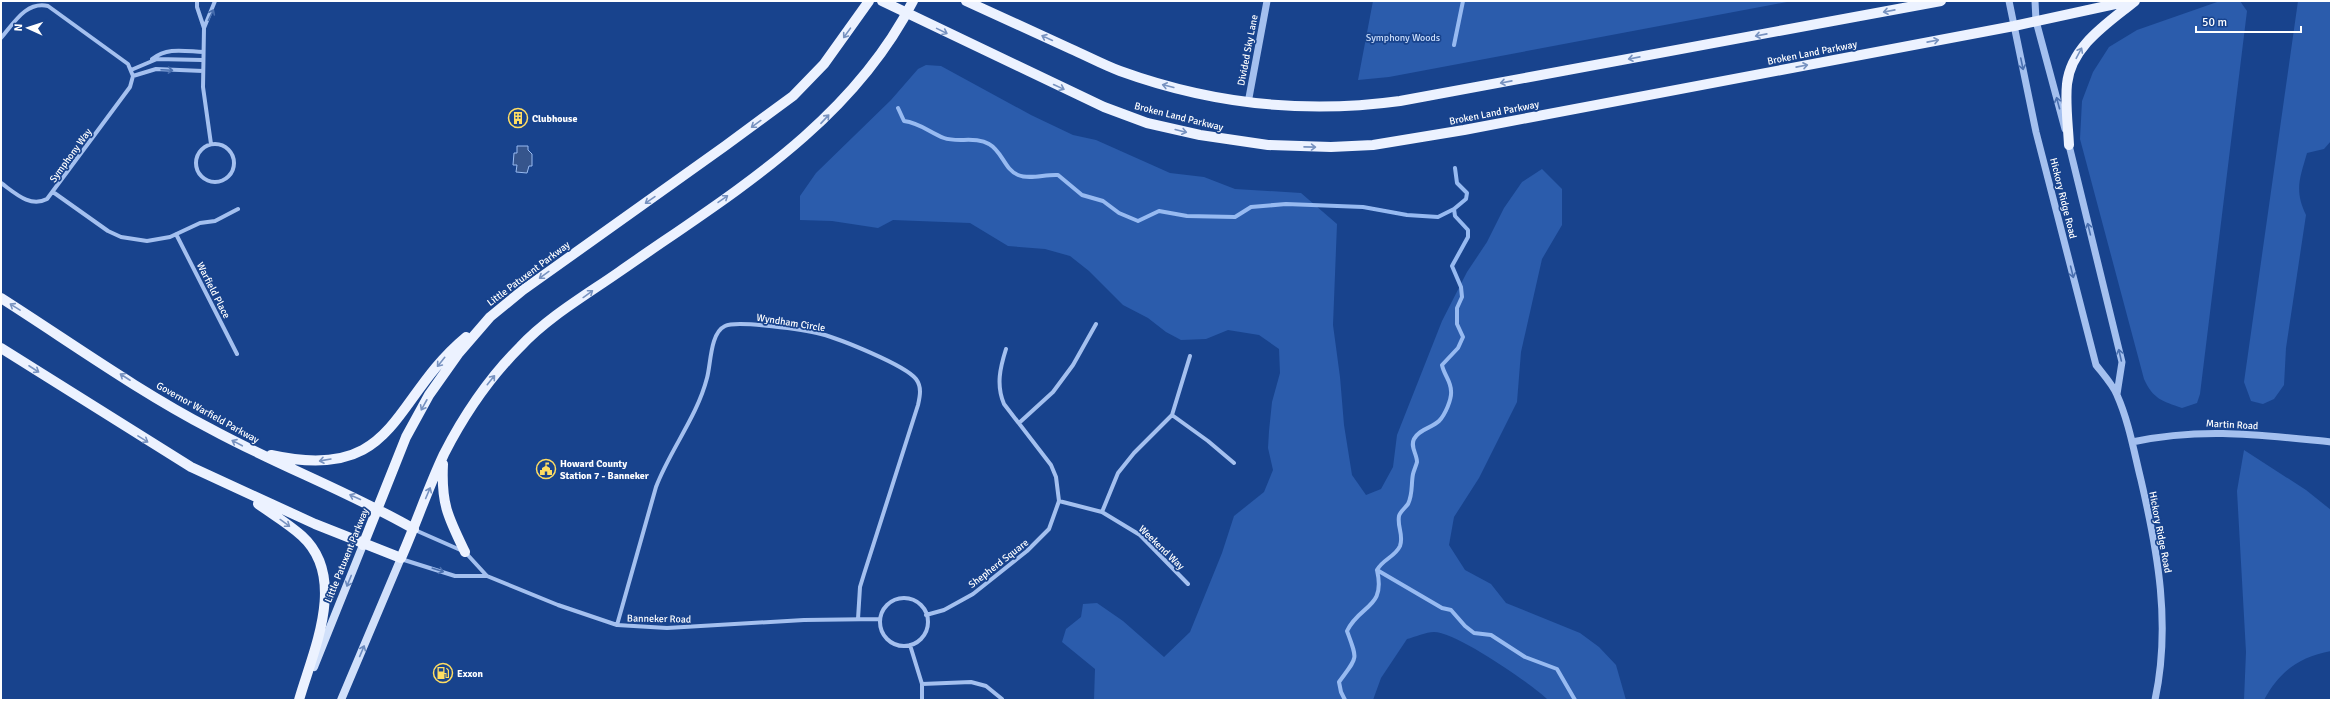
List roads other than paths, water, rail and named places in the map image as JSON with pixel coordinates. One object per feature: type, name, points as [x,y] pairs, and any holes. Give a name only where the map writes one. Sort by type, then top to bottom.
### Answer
[{"type":"main road","name":"Little Patuxent Parkway","points":[[300,700],[406,437],[429,395],[458,354],[490,317],[523,290],[731,142],[792,96],[824,64],[869,1]]},
{"type":"main road","name":"Broken Land Parkway","points":[[882,1],[1060,88],[1104,108],[1147,122],[1244,143],[1331,147],[1407,140],[2014,26],[2129,1]]},
{"type":"main road","points":[[341,700],[444,456],[464,418],[489,382],[521,345],[593,290],[788,152],[819,125],[854,89],[907,13],[913,1]]},
{"type":"main road","points":[[966,1],[1119,71],[1158,84],[1248,103],[1328,107],[1400,101],[1941,1]]},
{"type":"main road","points":[[2069,145],[2067,83],[2077,57],[2089,39],[2135,1]]},
{"type":"main road","name":"Governor Warfield Parkway","points":[[1,298],[140,387],[209,428],[250,450],[378,508],[414,529]]},
{"type":"main road","points":[[250,450],[297,460],[320,462],[368,448],[379,440],[400,418],[419,388],[450,350],[490,317]]},
{"type":"main road","points":[[1,348],[165,452],[241,492],[363,545],[401,558]]},
{"type":"main road","points":[[444,456],[442,491],[445,510],[465,552]]},
{"type":"main road","points":[[241,492],[303,536],[317,558],[323,573],[326,587],[325,609],[300,700]]},
{"type":"street","points":[[197,1],[197,7],[204,28]]},
{"type":"street","points":[[211,144],[202,60],[204,28],[215,1]]},
{"type":"street","name":"Divided Sky Lane","points":[[1248,103],[1267,1]]},
{"type":"street","name":"Hickory Ridge Road","points":[[2009,1],[2036,132],[2096,365],[2117,394],[2132,442],[2160,568],[2162,630],[2155,700]]},
{"type":"street","name":"Hickory Ridge Road","points":[[2035,1],[2036,21],[2069,145],[2122,362],[2117,394]]},
{"type":"street","points":[[1,38],[27,8],[41,4],[48,6],[128,64],[133,76],[156,70],[203,71]]},
{"type":"street","points":[[131,70],[149,61],[162,52],[203,52]]},
{"type":"street","points":[[149,61],[157,59],[202,60]]},
{"type":"street","name":"Symphony Way","points":[[1,183],[21,197],[32,202],[40,203],[54,192],[130,87],[133,76]]},
{"type":"street","points":[[211,144],[223,146],[229,150],[232,155],[234,165],[227,178],[215,182],[202,177],[196,164],[198,154],[203,148],[211,144]]},
{"type":"street","points":[[54,192],[108,230],[121,236],[147,241],[170,237],[200,224],[215,221],[238,209]]},
{"type":"street","name":"Warfield Place","points":[[176,234],[237,354]]},
{"type":"street","name":"Wyndham Circle","points":[[617,625],[656,488],[664,466],[701,395],[707,379],[716,336],[726,326],[742,323],[829,336],[902,368],[916,380],[920,387],[918,405],[860,587],[858,619]]},
{"type":"street","points":[[1019,423],[1053,392],[1073,365],[1096,324]]},
{"type":"street","name":"Shepherd Square","points":[[926,615],[944,610],[973,594],[1027,551],[1049,529],[1059,501],[1056,477],[1051,465],[1004,404],[1000,394],[1000,375],[1006,349]]},
{"type":"street","points":[[1059,501],[1102,512],[1118,472],[1134,453],[1172,415],[1190,356]]},
{"type":"street","points":[[1172,415],[1208,441],[1234,463]]},
{"type":"street","name":"Martin Road","points":[[2132,442],[2164,435],[2200,432],[2331,442]]},
{"type":"street","name":"Weekend Way","points":[[1102,512],[1140,535],[1188,584]]},
{"type":"street","points":[[414,529],[465,552],[487,576]]},
{"type":"street","name":"Banneker Road","points":[[401,558],[455,576],[487,576],[558,605],[617,625],[667,628],[880,619]]},
{"type":"street","points":[[904,599],[917,602],[926,615],[928,625],[924,634],[918,641],[910,645],[900,646],[890,642],[881,628],[880,619],[887,605],[894,600],[904,599]]},
{"type":"street","points":[[910,645],[922,684],[922,700]]},
{"type":"street","points":[[922,684],[971,682],[986,686],[1002,699],[1001,700]]},
{"type":"waterway","points":[[1454,45],[1463,1]]},
{"type":"waterway","points":[[898,108],[904,121],[920,126],[944,138],[955,140],[978,140],[989,144],[997,151],[1010,169],[1018,175],[1027,177],[1058,175],[1082,195],[1103,201],[1119,213],[1138,221],[1159,211],[1187,216],[1235,217],[1251,207],[1286,204],[1363,207],[1407,215],[1438,217],[1454,209]]},
{"type":"waterway","points":[[1345,700],[1341,692],[1339,682],[1350,667],[1354,658],[1353,648],[1347,631],[1352,622],[1375,599],[1378,592],[1379,583],[1377,570],[1382,563],[1398,550],[1400,546],[1401,538],[1399,516],[1410,500],[1413,474],[1417,462],[1413,442],[1419,433],[1439,421],[1446,411],[1451,391],[1450,384],[1442,365],[1458,348],[1463,337],[1457,324],[1457,308],[1462,297],[1461,287],[1452,266],[1468,237],[1468,230],[1455,216],[1454,209],[1466,199],[1467,193],[1457,183],[1455,168]]},
{"type":"waterway","points":[[1377,570],[1442,608],[1451,610],[1465,626],[1474,633],[1491,635],[1525,657],[1557,669],[1575,700]]},
{"type":"place","name":"Clubhouse","points":[[518,118]]},
{"type":"place","name":"Howard County Station 7 - Banneker","points":[[546,469]]},
{"type":"place","name":"Exxon","points":[[443,673]]},
{"type":"park label","name":"Symphony Woods","points":[[1403,37]]}]
